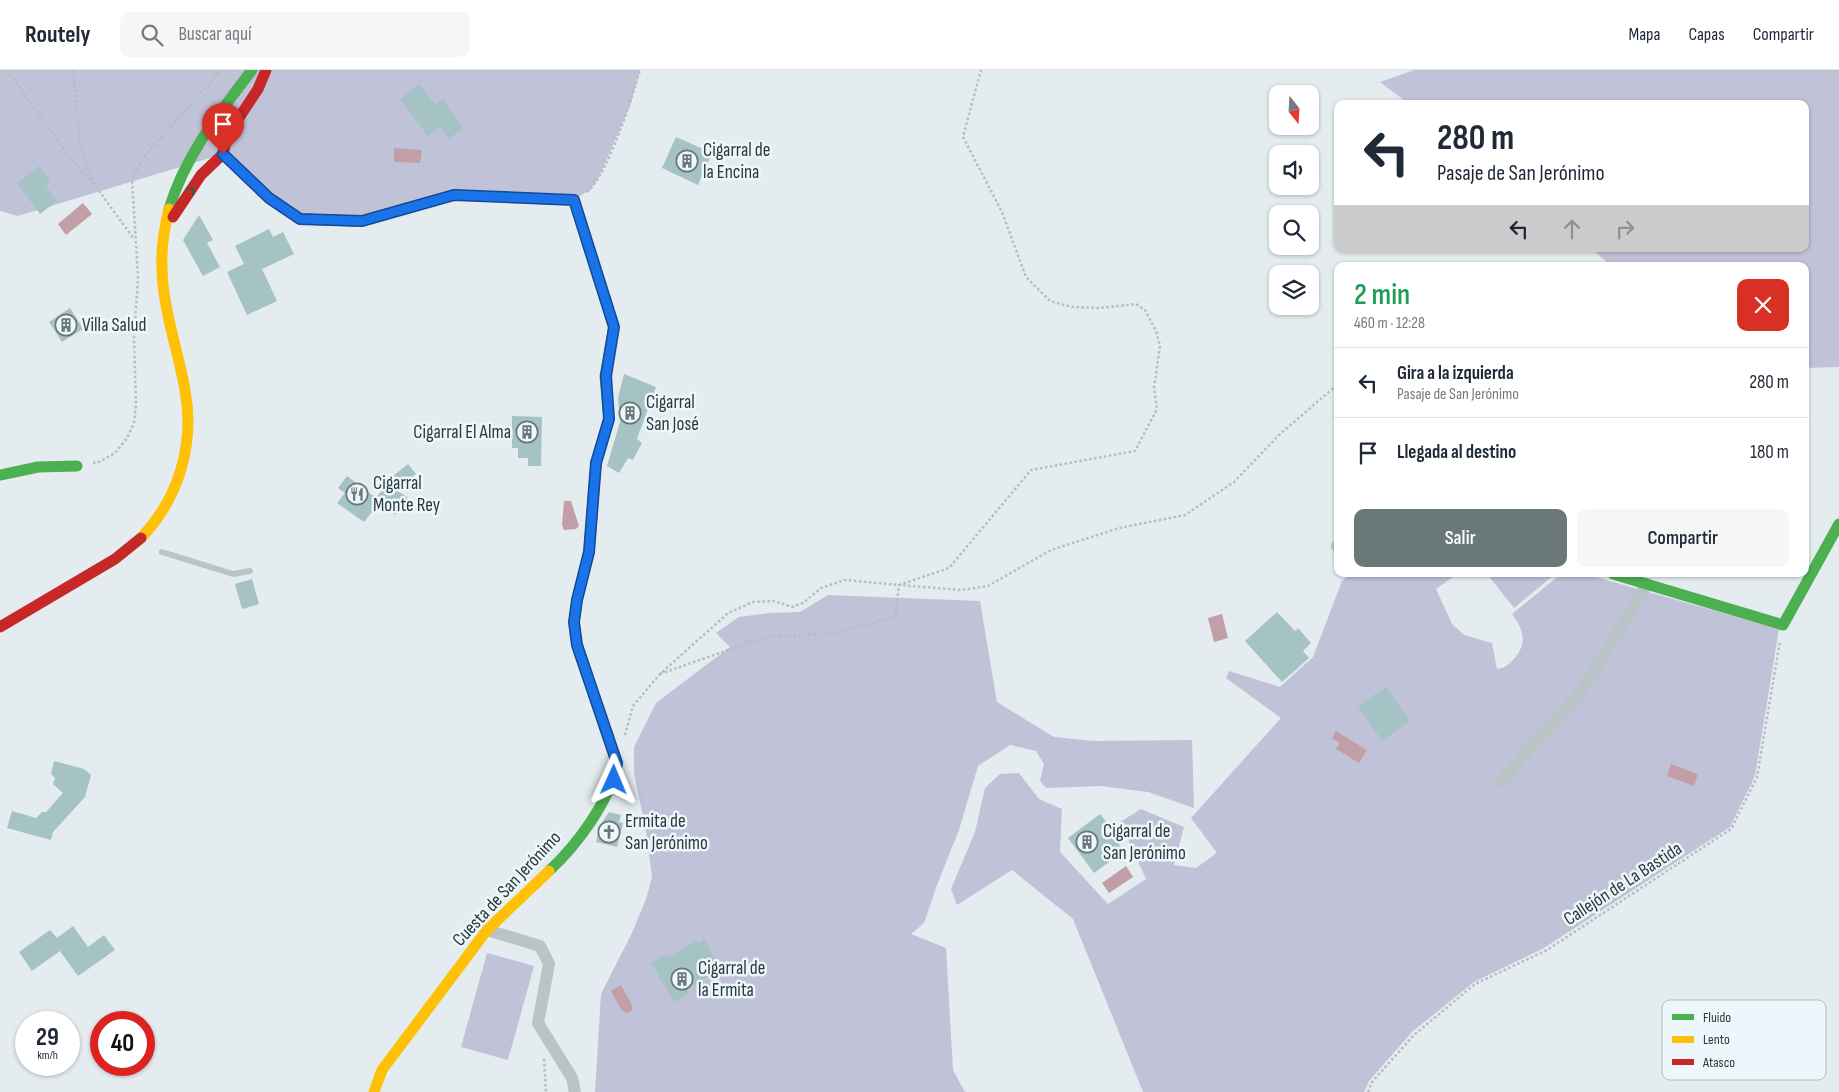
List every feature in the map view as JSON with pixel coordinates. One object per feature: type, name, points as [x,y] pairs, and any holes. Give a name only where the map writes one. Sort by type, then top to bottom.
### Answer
[{"type":"street","points":[[0,627],[98,569],[133,545],[148,532],[172,494],[181,472],[186,452],[187,409],[185,391],[165,297],[162,272],[164,230],[180,177],[190,157],[219,112],[252,70]]},
{"type":"street","points":[[164,230],[211,162],[223,154],[226,136],[258,89],[266,70]]},
{"type":"street","points":[[223,154],[269,198],[300,219],[362,221],[454,195],[574,200]]},
{"type":"street","name":"Cuesta de San Jerónimo","points":[[374,1092],[382,1070],[487,930],[562,859],[598,810],[614,780],[617,763],[577,645],[574,622],[577,600],[589,552],[596,463],[609,419],[606,376],[614,327],[574,200]]},
{"type":"street","points":[[0,475],[38,467],[77,466]]},
{"type":"street","points":[[1623,577],[1783,625],[1839,524]]},
{"type":"street","points":[[1500,782],[1584,688],[1647,584]]},
{"type":"street","points":[[487,930],[540,946],[548,964],[538,1023],[572,1078],[575,1092]]},
{"type":"lane","points":[[162,552],[233,574],[250,571]]},
{"type":"path","points":[[7,70],[74,163],[94,184],[135,240]]},
{"type":"path","points":[[72,70],[80,145],[94,184]]},
{"type":"path","points":[[77,466],[99,462],[115,453],[128,438],[134,422],[136,404],[134,338],[138,277],[132,179],[143,158],[221,70]]},
{"type":"path","points":[[574,200],[591,189],[600,175],[631,102],[640,70]]},
{"type":"path","points":[[899,585],[949,568],[1031,470],[1135,451],[1157,409],[1154,388],[1160,346],[1156,330],[1145,310],[1136,304],[1081,307],[1050,301],[1026,276],[1002,212],[963,137],[982,70]]},
{"type":"path","points":[[633,706],[659,675],[728,613],[753,602],[774,601],[792,607],[803,603],[821,588],[845,580],[961,590],[988,586],[1051,550],[1118,528],[1185,515],[1234,482],[1279,435],[1334,387]]},
{"type":"path","points":[[659,675],[768,636],[830,634],[895,617],[899,585]]},
{"type":"path","name":"Callejón de La Bastida","points":[[1368,1092],[1372,1082],[1414,1034],[1475,984],[1547,950],[1731,829],[1757,777],[1783,625]]},
{"type":"path","points":[[544,1057],[546,1092]]},
{"type":"shaded area","points":[[0,70],[640,70],[631,103],[600,175],[591,189],[574,200],[454,195],[362,221],[300,219],[223,154],[18,216],[0,211]]},
{"type":"shaded area","points":[[1414,70],[1839,70],[1839,367],[1809,368],[1809,262],[1607,262],[1595,252],[1809,252],[1809,100],[1404,100],[1380,82]]},
{"type":"shaded area","points":[[394,148],[422,150],[420,163],[394,162]]},
{"type":"shaded area","points":[[83,203],[92,214],[66,235],[58,224]]},
{"type":"shaded area","points":[[564,501],[571,501],[579,526],[576,529],[564,530],[562,525]]},
{"type":"shaded area","points":[[1347,577],[1453,577],[1436,589],[1452,624],[1464,635],[1492,643],[1497,669],[1506,666],[1513,660],[1521,648],[1522,631],[1512,614],[1557,577],[1596,577],[1779,629],[1755,776],[1730,827],[1544,948],[1474,982],[1412,1032],[1369,1081],[1364,1092],[1143,1092],[1073,919],[1012,870],[957,905],[951,889],[975,832],[985,788],[1000,774],[1019,773],[1039,799],[1062,809],[1060,852],[1108,904],[1146,879],[1120,822],[1141,809],[1184,827],[1174,865],[1196,868],[1217,853],[1191,818],[1281,718],[1226,678],[1229,671],[1280,687],[1313,657],[1342,581]]},
{"type":"shaded area","points":[[1489,577],[1551,577],[1514,608]]},
{"type":"shaded area","points":[[828,595],[980,601],[997,702],[1054,737],[1093,741],[1192,740],[1194,808],[1148,792],[1101,786],[1046,788],[1040,781],[1044,764],[1036,751],[1010,745],[978,766],[959,830],[924,923],[911,934],[946,948],[953,1070],[965,1092],[595,1092],[601,994],[632,933],[646,899],[652,877],[646,831],[634,773],[634,747],[656,703],[730,647],[716,633],[739,617],[769,613],[800,612]]},
{"type":"shaded area","points":[[1222,614],[1228,638],[1214,642],[1208,618]]},
{"type":"shaded area","points":[[1336,731],[1367,750],[1359,763],[1336,749],[1340,743],[1332,738]]},
{"type":"shaded area","points":[[1671,764],[1698,774],[1694,786],[1667,776]]},
{"type":"shaded area","points":[[1126,866],[1133,877],[1109,893],[1102,883]]},
{"type":"shaded area","points":[[487,953],[534,966],[508,1060],[461,1047]]},
{"type":"shaded area","points":[[621,985],[632,1005],[632,1010],[627,1013],[622,1011],[611,991]]},
{"type":"building","points":[[419,84],[435,104],[443,99],[463,129],[448,139],[440,127],[428,136],[400,99]]},
{"type":"building","name":"Cigarral de la Encina","points":[[676,137],[712,153],[698,185],[662,168]]},
{"type":"building","points":[[39,166],[50,182],[46,186],[57,201],[40,214],[17,183]]},
{"type":"building","points":[[199,215],[213,240],[207,243],[220,267],[203,276],[183,240]]},
{"type":"building","points":[[269,229],[273,237],[283,232],[294,254],[262,269],[277,301],[247,315],[227,272],[244,264],[235,246]]},
{"type":"building","name":"Villa Salud","points":[[70,308],[83,329],[62,342],[49,322]]},
{"type":"building","name":"Cigarral San José","points":[[624,374],[656,387],[637,439],[642,443],[633,460],[628,458],[619,473],[607,466],[620,422],[618,398]]},
{"type":"building","name":"Cigarral El Alma","points":[[512,416],[542,417],[541,466],[528,466],[528,458],[518,458],[518,448],[512,448]]},
{"type":"building","points":[[408,464],[416,474],[395,489],[408,498],[395,515],[379,503],[364,522],[337,503],[345,493],[338,488],[347,476],[376,498],[393,476]]},
{"type":"building","points":[[252,579],[259,604],[242,609],[235,584]]},
{"type":"building","points":[[1277,612],[1295,631],[1298,628],[1311,643],[1303,651],[1309,658],[1282,682],[1245,641]]},
{"type":"building","points":[[1386,687],[1410,721],[1382,741],[1358,706]]},
{"type":"building","points":[[54,761],[84,769],[91,775],[85,797],[53,832],[51,840],[7,828],[12,811],[36,818],[42,812],[46,812],[63,793],[53,784],[55,778],[51,774]]},
{"type":"building","name":"Ermita de San Jerónimo","points":[[609,812],[621,815],[619,822],[623,823],[617,847],[596,842],[599,827]]},
{"type":"building","name":"Cigarral de San Jerónimo","points":[[1100,814],[1108,824],[1105,826],[1124,851],[1094,873],[1068,838]]},
{"type":"building","points":[[73,926],[88,947],[104,935],[115,950],[78,976],[60,951],[32,971],[19,952],[50,930],[57,938]]},
{"type":"building","name":"Cigarral de la Ermita","points":[[704,939],[721,969],[686,989],[689,993],[674,1002],[651,963],[666,954],[668,957]]},
{"type":"traffic: fast","points":[[169,209],[184,171],[204,136],[252,70]]},
{"type":"traffic: fast","points":[[549,871],[581,835],[600,807],[617,763],[577,645],[574,622],[577,600],[589,552],[596,463],[609,419],[605,376],[614,327],[580,219]]},
{"type":"traffic: fast","points":[[0,475],[38,467],[77,466]]},
{"type":"traffic: fast","points":[[1623,577],[1783,625],[1839,524]]},
{"type":"traffic: slow","points":[[355,221],[362,221],[454,195],[574,200],[580,219]]},
{"type":"traffic: slow","points":[[141,538],[165,506],[174,488],[181,469],[188,430],[185,390],[163,284],[162,246],[169,209]]},
{"type":"traffic: slow","points":[[374,1092],[382,1070],[487,930],[549,871]]},
{"type":"traffic: jam","points":[[173,217],[201,175],[223,154],[227,136],[258,89],[266,70]]},
{"type":"traffic: jam","points":[[223,154],[269,198],[300,219],[355,221]]},
{"type":"traffic: jam","points":[[0,627],[115,559],[141,538]]},
{"type":"place","name":"Cigarral de la Encina","points":[[687,161]]},
{"type":"place","name":"Villa Salud","points":[[66,325]]},
{"type":"place","name":"Cigarral San José","points":[[630,413]]},
{"type":"place","name":"Cigarral El Alma","points":[[527,432]]},
{"type":"place","name":"Cigarral Monte Rey","points":[[357,494]]},
{"type":"place","name":"Ermita de San Jerónimo","points":[[609,832]]},
{"type":"place","name":"Cigarral de San Jerónimo","points":[[1087,842]]},
{"type":"place","name":"Cigarral de la Ermita","points":[[682,979]]},
{"type":"route","points":[[223,154],[269,198],[300,219],[362,221],[454,195],[574,200],[614,327],[606,376],[609,419],[596,463],[589,552],[577,600],[574,622],[577,645],[617,763],[614,780]]}]
